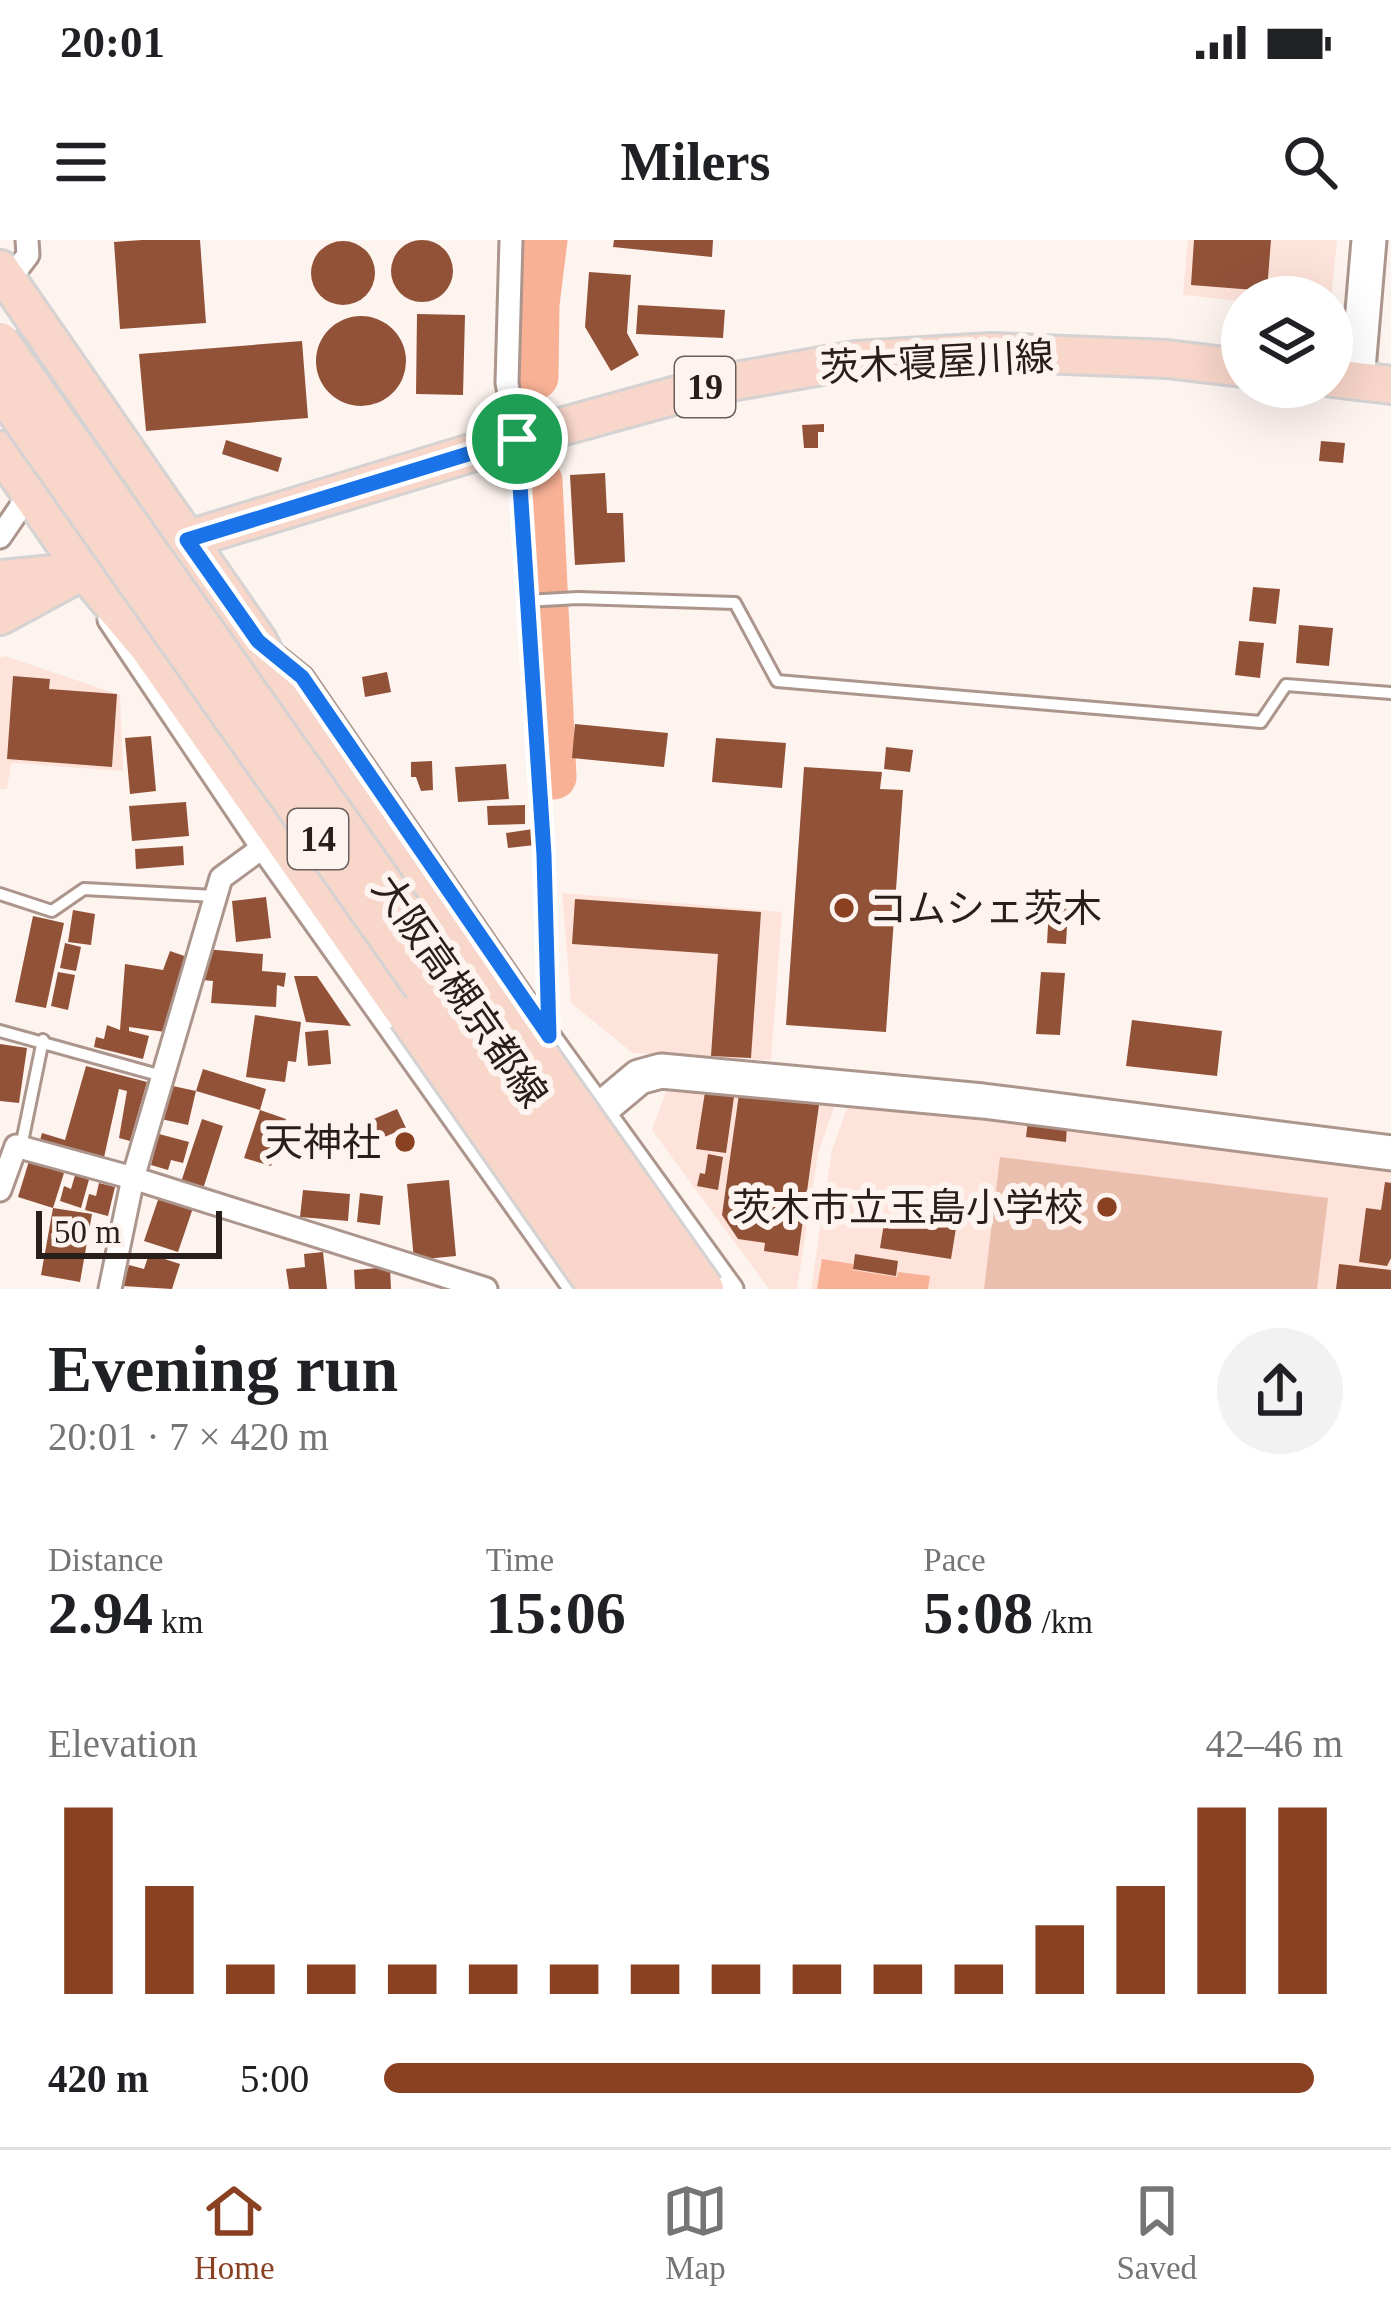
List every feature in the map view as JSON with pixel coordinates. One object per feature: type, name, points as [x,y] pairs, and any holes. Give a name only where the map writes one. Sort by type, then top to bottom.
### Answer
[{"type":"main road","points":[[3,280],[187,540]]},
{"type":"main road","name":"大阪高槻京都線","points":[[0,341],[671,1289]]},
{"type":"main road","name":"茨木寝屋川線","points":[[0,607],[84,571],[517,439],[712,385],[856,360],[991,352],[1221,365]]},
{"type":"main road","name":"大阪高槻京都線","points":[[0,389],[636,1289]]},
{"type":"main road","points":[[0,451],[84,571]]},
{"type":"main road","name":"14","points":[[187,540],[258,641],[288,698],[706,1289]]},
{"type":"main road","name":"14","points":[[84,571],[148,647],[598,1289]]},
{"type":"street","points":[[3,280],[28,255],[27,240]]},
{"type":"street","points":[[511,240],[507,383],[517,439]]},
{"type":"street","points":[[1360,382],[1369,240]]},
{"type":"street","points":[[0,537],[28,496]]},
{"type":"street","points":[[84,571],[121,643],[575,1289]]},
{"type":"street","points":[[258,641],[302,677],[549,1036],[732,1289]]},
{"type":"street","points":[[110,1289],[133,1178],[221,878],[262,848]]},
{"type":"street","points":[[499,1179],[639,1077],[661,1071],[983,1101],[1391,1153]]},
{"type":"street","points":[[3,1180],[16,1146],[21,1147],[487,1289]]},
{"type":"lane","points":[[517,439],[532,601],[549,1036]]},
{"type":"lane","points":[[532,601],[735,603],[777,681],[1261,722],[1286,685],[1391,693]]},
{"type":"lane","points":[[0,894],[52,911],[84,890],[216,896]]},
{"type":"lane","points":[[0,1031],[162,1076]]},
{"type":"lane","points":[[21,1147],[43,1040]]},
{"type":"shaded area","points":[[1188,240],[1337,240],[1333,276],[1221,276],[1221,299],[1183,295]]},
{"type":"shaded area","points":[[0,658],[120,695],[123,771],[11,763],[7,789],[0,789]]},
{"type":"shaded area","points":[[562,893],[782,912],[771,1060],[633,1053],[571,1003]]},
{"type":"shaded area","points":[[668,1086],[836,1102],[818,1153],[797,1289],[769,1289],[652,1130]]},
{"type":"shaded area","name":"茨木市立玉島小学校","points":[[849,1103],[1014,1118],[1391,1167],[1391,1289],[811,1289],[832,1150]]},
{"type":"shaded area","points":[[1000,1157],[1328,1198],[1317,1289],[984,1289]]},
{"type":"shaded area","points":[[822,1259],[897,1277],[898,1272],[930,1276],[928,1289],[817,1289]]},
{"type":"building","points":[[200,240],[206,323],[120,329],[114,242]]},
{"type":"building","points":[[422,240],[444,249],[453,271],[444,293],[422,302],[400,293],[391,271],[400,249]]},
{"type":"building","points":[[614,240],[713,240],[712,257],[613,247]]},
{"type":"building","points":[[1194,240],[1271,240],[1268,276],[1221,276],[1221,287],[1191,285]]},
{"type":"building","points":[[343,241],[365,251],[375,273],[365,295],[343,305],[321,295],[311,273],[321,251]]},
{"type":"building","points":[[589,272],[631,275],[627,333],[639,355],[611,371],[585,327]]},
{"type":"building","points":[[638,305],[725,310],[723,338],[636,334]]},
{"type":"building","points":[[417,314],[465,315],[463,395],[416,394]]},
{"type":"building","points":[[361,316],[378,319],[393,329],[403,344],[403,378],[393,393],[378,403],[361,406],[344,403],[329,393],[319,378],[316,361],[319,344],[329,329],[344,319]]},
{"type":"building","points":[[302,341],[308,418],[146,431],[139,354]]},
{"type":"building","points":[[824,424],[824,432],[818,432],[818,448],[804,448],[802,425]]},
{"type":"building","points":[[226,440],[282,458],[278,472],[222,454]]},
{"type":"building","points":[[1321,441],[1345,443],[1343,463],[1319,461]]},
{"type":"building","points":[[605,473],[607,513],[623,513],[625,562],[575,565],[570,475]]},
{"type":"building","points":[[1253,587],[1280,589],[1276,624],[1249,621]]},
{"type":"building","points":[[1299,625],[1333,628],[1329,666],[1296,663]]},
{"type":"building","points":[[1239,641],[1264,643],[1260,678],[1235,675]]},
{"type":"building","points":[[387,672],[391,692],[365,697],[362,677]]},
{"type":"building","points":[[13,676],[50,679],[49,689],[117,694],[112,767],[7,759]]},
{"type":"building","points":[[575,724],[668,733],[664,767],[572,758]]},
{"type":"building","points":[[151,736],[156,791],[130,794],[125,738]]},
{"type":"building","points":[[716,738],[786,743],[782,788],[712,782]]},
{"type":"building","points":[[886,747],[913,750],[910,772],[884,769]]},
{"type":"building","points":[[432,761],[433,790],[421,791],[416,777],[411,777],[411,762]]},
{"type":"building","points":[[506,764],[509,799],[458,802],[455,767]]},
{"type":"building","name":"コムシェ茨木","points":[[804,767],[882,772],[880,789],[903,790],[886,1032],[786,1025]]},
{"type":"building","points":[[186,802],[189,836],[132,841],[129,806]]},
{"type":"building","points":[[525,805],[525,824],[488,825],[487,806]]},
{"type":"building","points":[[533,829],[535,845],[508,848],[506,833]]},
{"type":"building","points":[[183,846],[184,865],[136,869],[135,849]]},
{"type":"building","points":[[266,897],[271,938],[236,942],[232,901]]},
{"type":"building","points":[[575,899],[761,912],[751,1058],[711,1056],[718,954],[572,944]]},
{"type":"building","points":[[1049,908],[1068,909],[1066,944],[1047,943]]},
{"type":"building","points":[[73,910],[95,914],[91,945],[68,942]]},
{"type":"building","points":[[33,916],[64,923],[46,1008],[15,1002]]},
{"type":"building","points":[[65,943],[81,947],[76,971],[60,968]]},
{"type":"building","points":[[205,949],[263,954],[262,971],[286,973],[284,987],[277,985],[276,1007],[211,1003],[213,981],[202,980]]},
{"type":"building","points":[[170,951],[193,959],[178,1009],[172,1006],[165,1032],[129,1027],[129,1031],[149,1036],[143,1059],[94,1047],[96,1037],[104,1039],[107,1025],[120,1030],[125,964],[163,970]]},
{"type":"building","points":[[58,972],[75,975],[68,1010],[51,1006]]},
{"type":"building","points":[[1041,972],[1065,973],[1060,1035],[1036,1034]]},
{"type":"building","points":[[294,976],[317,976],[351,1026],[306,1022]]},
{"type":"building","points":[[255,1015],[301,1022],[296,1062],[288,1061],[285,1082],[246,1077]]},
{"type":"building","points":[[1132,1020],[1222,1031],[1217,1076],[1126,1066]]},
{"type":"building","points":[[328,1030],[331,1064],[308,1066],[305,1032]]},
{"type":"building","points":[[0,1044],[27,1048],[19,1103],[0,1101]]},
{"type":"building","points":[[86,1066],[147,1082],[130,1141],[119,1138],[127,1091],[119,1089],[103,1162],[39,1144],[42,1133],[65,1140]]},
{"type":"building","points":[[203,1069],[266,1089],[260,1110],[196,1091]]},
{"type":"building","points":[[168,1085],[196,1091],[188,1125],[161,1119]]},
{"type":"building","points":[[705,1092],[734,1097],[726,1153],[696,1149]]},
{"type":"building","points":[[739,1094],[819,1105],[798,1256],[764,1251],[765,1243],[738,1239],[722,1215]]},
{"type":"building","points":[[397,1109],[406,1128],[377,1140],[369,1121]]},
{"type":"building","points":[[260,1110],[286,1119],[271,1166],[244,1158]]},
{"type":"building","points":[[202,1119],[223,1126],[203,1189],[181,1182]]},
{"type":"building","points":[[1028,1120],[1067,1125],[1066,1142],[1026,1137]]},
{"type":"building","points":[[159,1134],[189,1142],[183,1163],[171,1160],[168,1170],[151,1165]]},
{"type":"building","points":[[708,1154],[723,1157],[718,1190],[697,1186],[700,1173],[705,1174]]},
{"type":"building","points":[[29,1161],[64,1173],[53,1208],[18,1197]]},
{"type":"building","points":[[76,1172],[90,1176],[81,1208],[60,1201],[64,1186],[71,1189]]},
{"type":"building","points":[[449,1180],[456,1256],[414,1260],[407,1184]]},
{"type":"building","points":[[1385,1182],[1391,1183],[1391,1258],[1387,1266],[1359,1262],[1366,1208],[1381,1210]]},
{"type":"building","points":[[99,1183],[115,1187],[108,1216],[85,1210],[89,1194],[96,1196]]},
{"type":"building","points":[[303,1190],[350,1194],[348,1221],[300,1217]]},
{"type":"building","points":[[360,1193],[383,1196],[380,1225],[357,1222]]},
{"type":"building","points":[[159,1197],[193,1208],[178,1252],[144,1241]]},
{"type":"building","points":[[53,1208],[92,1214],[80,1282],[41,1275]]},
{"type":"building","points":[[885,1217],[956,1228],[951,1259],[880,1248]]},
{"type":"building","points":[[323,1252],[327,1289],[289,1289],[286,1269],[305,1267],[304,1254]]},
{"type":"building","points":[[149,1254],[180,1264],[172,1289],[123,1286],[129,1265],[144,1269]]},
{"type":"building","points":[[855,1254],[898,1261],[896,1276],[853,1269]]},
{"type":"building","points":[[1339,1264],[1391,1270],[1391,1289],[1336,1289]]},
{"type":"building","points":[[390,1267],[391,1289],[355,1289],[354,1270]]},
{"type":"waterway","points":[[536,377],[537,304],[545,240]]},
{"type":"waterway","points":[[540,481],[554,777]]},
{"type":"place","name":"コムシェ茨木","points":[[844,908]]},
{"type":"place","name":"天神社","points":[[405,1142]]},
{"type":"place","name":"茨木市立玉島小学校","points":[[1107,1207]]},
{"type":"route","points":[[517,439],[544,855],[549,1036],[302,677],[258,641],[187,540],[517,439]]}]
